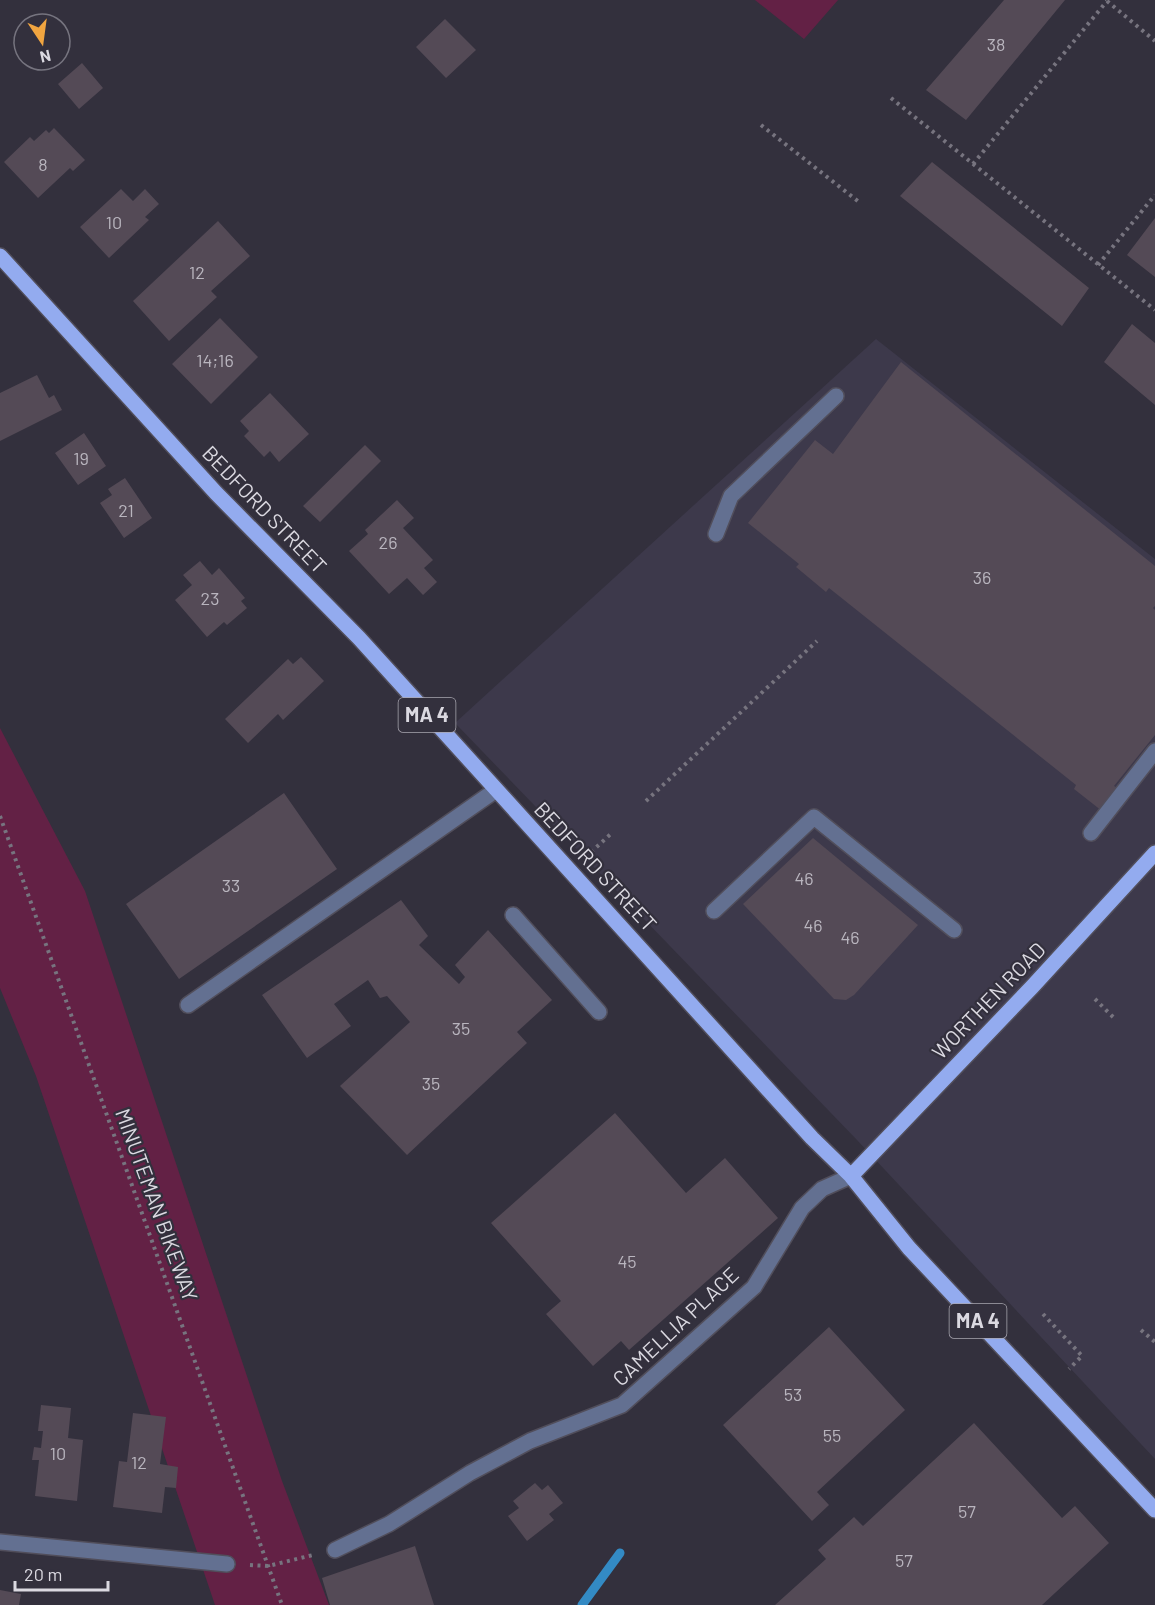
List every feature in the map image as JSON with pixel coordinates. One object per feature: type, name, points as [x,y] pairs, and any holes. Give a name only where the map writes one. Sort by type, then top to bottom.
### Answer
[{"type":"main road","name":"BEDFORD STREET","points":[[0,256],[216,493],[358,638],[655,961],[812,1138],[851,1176],[909,1248],[1155,1510]]},
{"type":"main road","name":"WORTHEN ROAD","points":[[851,1176],[1032,987],[1155,853]]},
{"type":"street","points":[[716,534],[731,496],[836,396]]},
{"type":"street","points":[[1091,833],[1155,751]]},
{"type":"street","points":[[188,1005],[496,790]]},
{"type":"street","points":[[714,911],[814,817],[954,930]]},
{"type":"street","points":[[513,915],[599,1012]]},
{"type":"street","name":"CAMELLIA PLACE","points":[[334,1550],[389,1524],[470,1473],[530,1441],[622,1405],[754,1287],[802,1208],[822,1189],[851,1176]]},
{"type":"street","points":[[0,1542],[226,1564]]},
{"type":"path","points":[[973,164],[1106,1],[1155,41]]},
{"type":"path","points":[[891,98],[1155,310]]},
{"type":"path","points":[[762,125],[859,202]]},
{"type":"path","points":[[1098,264],[1155,195]]},
{"type":"path","points":[[646,801],[816,641]]},
{"type":"path","name":"MINUTEMAN BIKEWAY","points":[[0,816],[282,1605]]},
{"type":"path","points":[[591,852],[613,832]]},
{"type":"path","points":[[1095,999],[1115,1019]]},
{"type":"path","points":[[1043,1314],[1082,1356],[1069,1369]]},
{"type":"path","points":[[1141,1330],[1155,1342]]},
{"type":"path","points":[[226,1564],[268,1566],[334,1550]]},
{"type":"shaded area","points":[[755,0],[838,0],[804,39]]},
{"type":"shaded area","points":[[876,339],[1155,559],[1155,1459],[857,1140],[455,723]]},
{"type":"shaded area","points":[[0,728],[85,891],[282,1481],[329,1605],[215,1605],[36,1076],[0,988]]},
{"type":"building","points":[[1004,0],[1065,0],[966,120],[926,90]]},
{"type":"building","points":[[445,19],[476,50],[446,78],[416,47]]},
{"type":"building","points":[[82,63],[103,88],[79,109],[58,84]]},
{"type":"building","points":[[54,128],[85,160],[73,171],[70,168],[38,198],[4,162],[30,137],[34,141],[46,130],[49,133]]},
{"type":"building","points":[[932,162],[1089,288],[1062,326],[900,196]]},
{"type":"building","points":[[121,189],[133,201],[145,189],[159,204],[145,217],[149,220],[109,258],[80,227]]},
{"type":"building","points":[[1155,218],[1155,277],[1127,255]]},
{"type":"building","points":[[218,221],[250,256],[211,291],[217,297],[169,341],[133,301]]},
{"type":"building","points":[[220,318],[258,357],[211,404],[172,364]]},
{"type":"building","points":[[1132,324],[1155,343],[1155,405],[1104,362]]},
{"type":"building","points":[[901,362],[1155,566],[1155,606],[1153,608],[1155,610],[1155,735],[1114,786],[1119,789],[1102,811],[1074,789],[1076,785],[829,588],[826,592],[796,567],[799,564],[748,523],[815,440],[833,454]]},
{"type":"building","points":[[37,375],[49,398],[54,395],[62,410],[0,441],[0,393]]},
{"type":"building","points":[[270,393],[309,434],[279,462],[270,451],[264,457],[244,436],[249,431],[240,421]]},
{"type":"building","points":[[84,433],[106,466],[78,485],[55,453]]},
{"type":"building","points":[[365,445],[381,461],[320,522],[303,506]]},
{"type":"building","points":[[125,478],[152,518],[124,538],[100,503],[112,495],[108,489]]},
{"type":"building","points":[[397,500],[414,518],[403,528],[433,560],[424,568],[437,582],[423,595],[407,578],[389,594],[349,551],[368,534],[365,530]]},
{"type":"building","points":[[200,561],[212,575],[219,568],[245,598],[241,601],[247,608],[227,625],[224,622],[207,637],[175,600],[192,585],[183,575]]},
{"type":"building","points":[[301,657],[324,681],[283,720],[278,714],[248,743],[225,719],[288,659],[293,664]]},
{"type":"building","points":[[284,793],[337,869],[179,979],[126,904]]},
{"type":"building","points":[[813,838],[918,925],[854,995],[846,1000],[834,999],[743,904]]},
{"type":"building","points":[[401,900],[428,936],[419,945],[459,984],[465,977],[455,965],[488,930],[552,1000],[517,1032],[527,1043],[407,1155],[340,1086],[410,1022],[387,996],[380,998],[368,980],[334,1004],[351,1026],[307,1058],[262,995]]},
{"type":"building","points":[[615,1113],[686,1193],[725,1158],[778,1218],[629,1350],[621,1341],[593,1366],[546,1314],[561,1301],[491,1223]]},
{"type":"building","points":[[829,1327],[905,1410],[817,1492],[829,1505],[812,1521],[723,1425]]},
{"type":"building","points":[[41,1405],[71,1408],[68,1438],[83,1440],[77,1501],[35,1496],[39,1460],[32,1460],[34,1447],[41,1448],[43,1431],[38,1431]]},
{"type":"building","points":[[133,1413],[166,1417],[160,1464],[178,1467],[176,1488],[165,1487],[162,1513],[113,1507],[119,1461],[127,1462]]},
{"type":"building","points":[[974,1423],[1062,1518],[1075,1506],[1109,1543],[1042,1605],[775,1605],[826,1559],[818,1550],[854,1517],[863,1526]]},
{"type":"building","points":[[535,1483],[542,1490],[548,1485],[563,1503],[549,1514],[554,1520],[527,1541],[508,1516],[519,1508],[513,1501]]},
{"type":"building","points":[[415,1546],[434,1605],[330,1605],[322,1578]]},
{"type":"building","points":[[0,1590],[21,1594],[19,1605],[0,1605]]},
{"type":"waterway","points":[[582,1605],[620,1553]]}]
